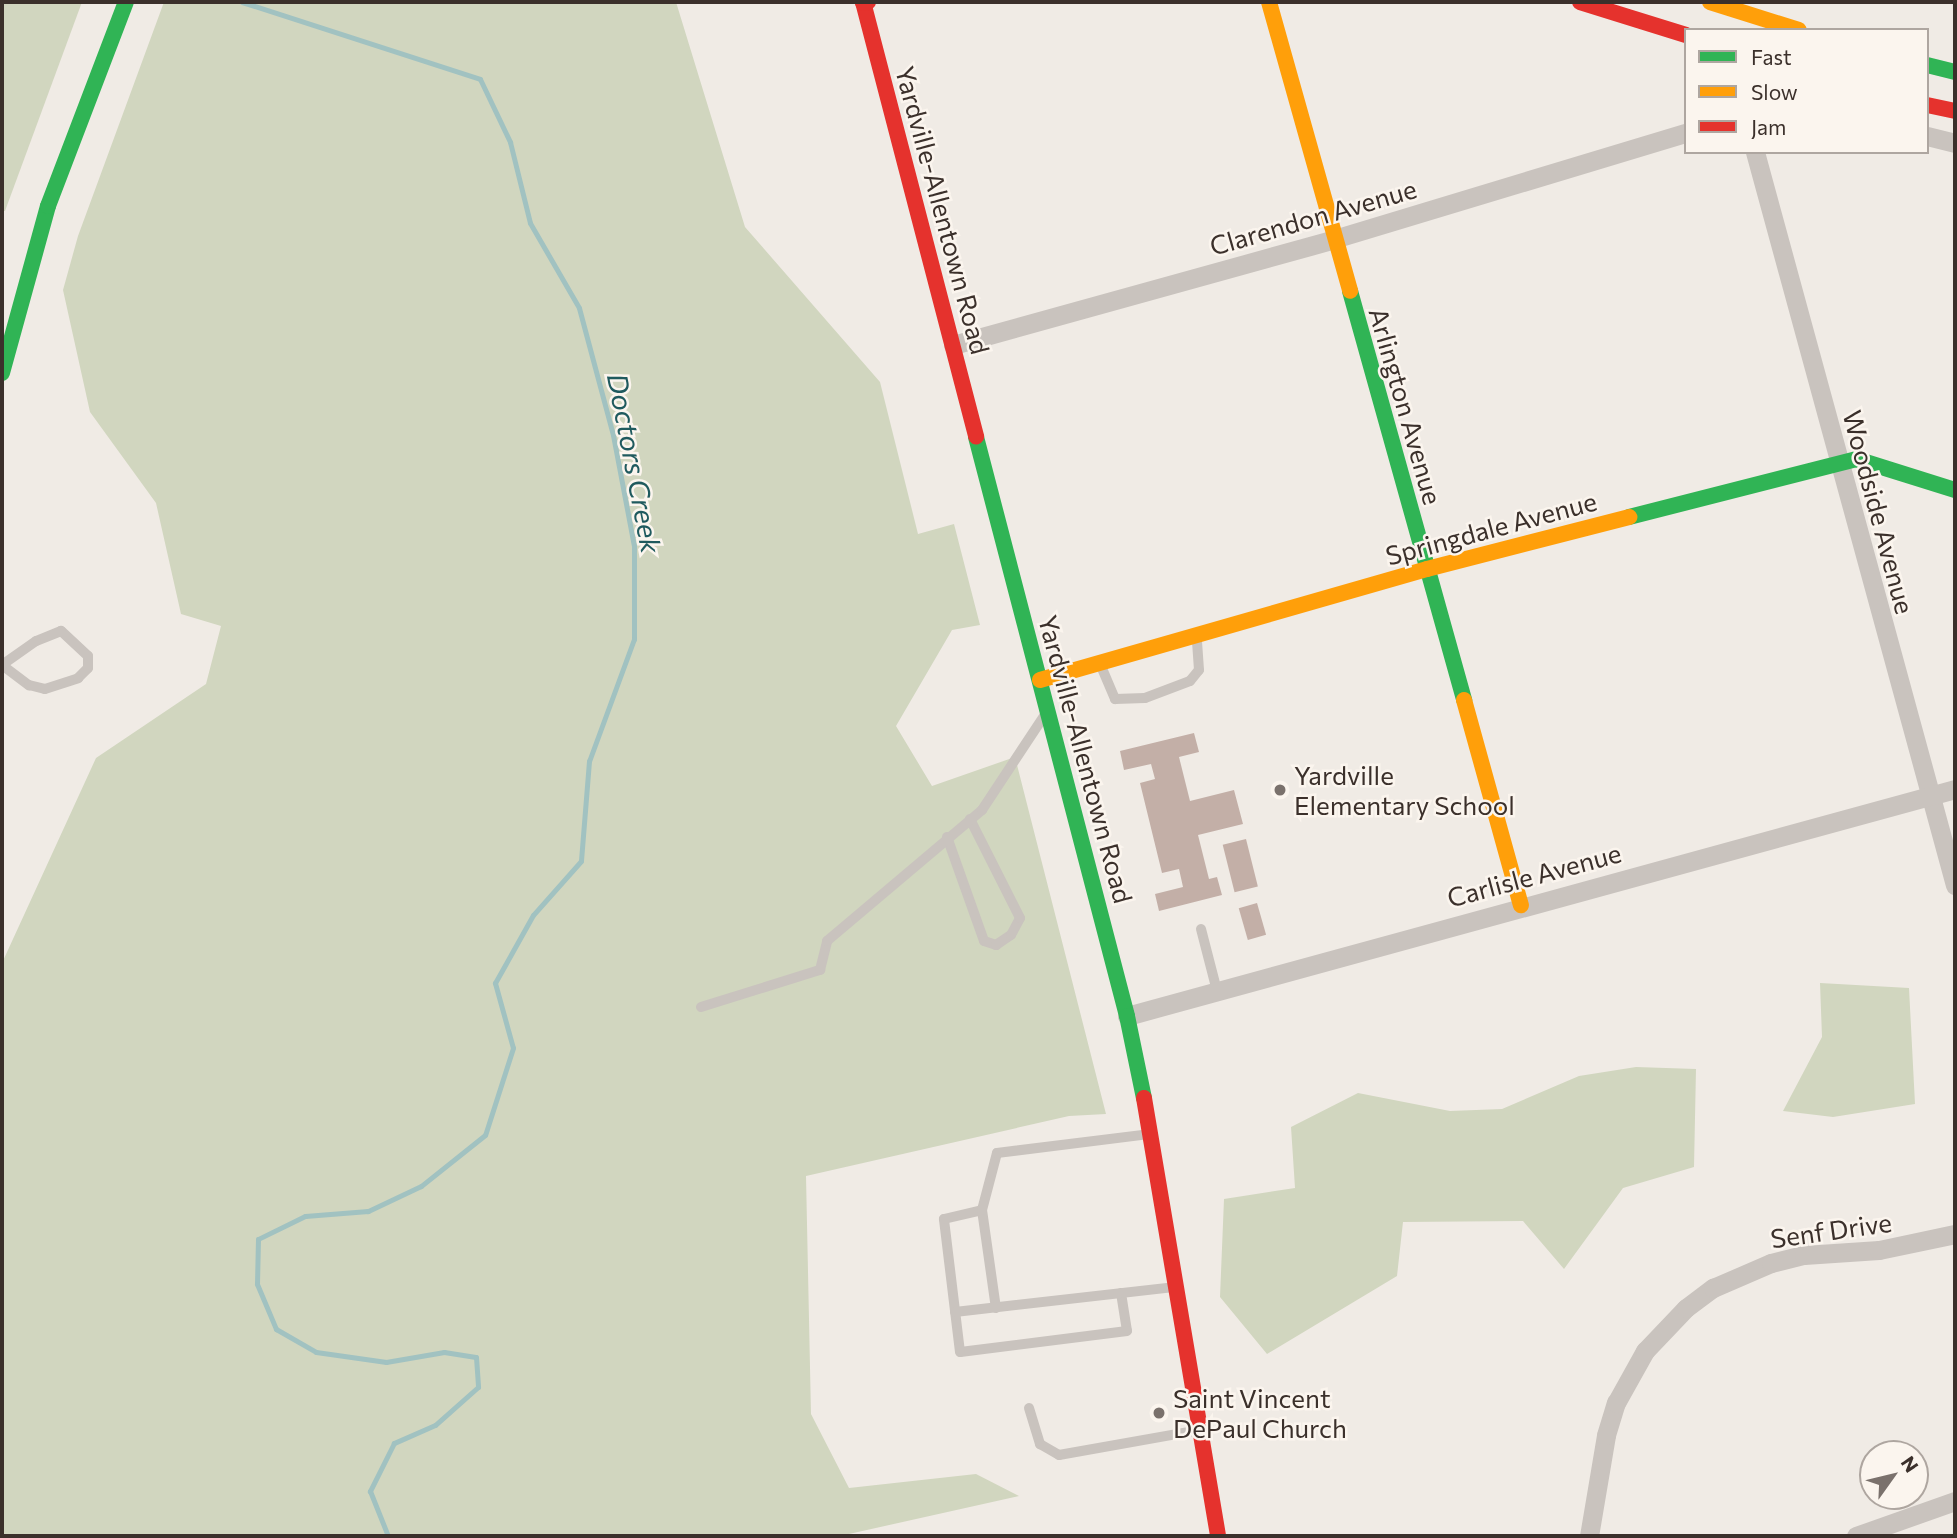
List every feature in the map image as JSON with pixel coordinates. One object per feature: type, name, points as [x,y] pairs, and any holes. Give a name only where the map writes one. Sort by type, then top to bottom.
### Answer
[{"type":"main road","points":[[3,361],[48,206],[126,2]]},
{"type":"main road","name":"Yardville-Allentown Road","points":[[864,2],[1127,1016],[1178,1287],[1218,1536]]},
{"type":"main road","name":"Arlington Avenue","points":[[1269,2],[1521,905]]},
{"type":"main road","points":[[1580,2],[1684,34]]},
{"type":"main road","points":[[1710,2],[1793,28]]},
{"type":"main road","points":[[1929,66],[1955,72]]},
{"type":"main road","points":[[1929,105],[1955,111]]},
{"type":"main road","name":"Springdale Avenue","points":[[1040,680],[1427,569],[1856,458],[1955,490]]},
{"type":"street","name":"Clarendon Avenue","points":[[953,345],[1334,239],[1684,134]]},
{"type":"street","points":[[1929,136],[1955,143]]},
{"type":"street","name":"Woodside Avenue","points":[[1756,154],[1837,464],[1955,885]]},
{"type":"street","name":"Carlisle Avenue","points":[[1127,1016],[1521,905],[1955,789]]},
{"type":"street","name":"Senf Drive","points":[[1588,1536],[1606,1435],[1616,1403],[1645,1351],[1686,1308],[1722,1284],[1771,1263],[1804,1255],[1890,1248],[1955,1234]]},
{"type":"street","points":[[1856,1536],[1955,1501]]},
{"type":"lane","points":[[61,631],[88,656],[88,668],[78,678],[46,689],[29,685],[2,665],[36,641],[61,631]]},
{"type":"lane","points":[[1100,662],[1106,687],[1115,699],[1145,698],[1190,681],[1199,670],[1196,635]]},
{"type":"lane","points":[[701,1007],[820,970],[827,940],[982,810],[1048,710]]},
{"type":"lane","points":[[947,837],[984,941],[996,944],[1011,935],[1020,918],[970,819]]},
{"type":"lane","points":[[1201,929],[1217,991]]},
{"type":"lane","points":[[996,1308],[982,1210],[996,1153],[1151,1133]]},
{"type":"lane","points":[[982,1210],[944,1219],[960,1352],[1126,1331],[1121,1293]]},
{"type":"lane","points":[[955,1312],[1178,1287]]},
{"type":"lane","points":[[1029,1408],[1040,1444],[1059,1455],[1201,1430]]},
{"type":"green space","points":[[2,2],[82,2],[5,211],[2,211]]},
{"type":"green space","points":[[164,2],[676,2],[745,227],[880,382],[918,534],[954,524],[980,625],[952,630],[896,726],[932,786],[1015,757],[1106,1114],[1069,1116],[806,1176],[811,1414],[849,1488],[976,1474],[1019,1496],[840,1536],[2,1536],[2,963],[96,758],[206,684],[221,626],[181,614],[156,503],[90,412],[63,290],[78,236]]},
{"type":"green space","points":[[1820,983],[1909,988],[1915,1104],[1833,1117],[1783,1111],[1822,1037]]},
{"type":"green space","points":[[1636,1067],[1696,1069],[1694,1167],[1623,1188],[1564,1269],[1523,1221],[1403,1222],[1397,1276],[1267,1354],[1220,1297],[1224,1199],[1295,1188],[1291,1127],[1358,1093],[1450,1111],[1502,1109],[1579,1076]]},
{"type":"building","points":[[1194,733],[1199,752],[1179,757],[1190,801],[1234,790],[1243,824],[1198,835],[1209,879],[1217,877],[1222,895],[1159,911],[1155,894],[1183,887],[1179,869],[1162,873],[1140,783],[1155,779],[1151,764],[1124,770],[1120,751]]},
{"type":"building","points":[[1246,839],[1258,887],[1235,892],[1223,845]]},
{"type":"building","points":[[1257,903],[1266,935],[1248,940],[1239,908]]},
{"type":"waterway","name":"Doctors Creek","points":[[242,2],[480,79],[510,142],[530,223],[579,308],[613,435],[634,546],[634,639],[589,761],[581,861],[533,915],[495,983],[513,1048],[485,1135],[421,1186],[368,1211],[305,1216],[258,1239],[257,1284],[276,1329],[316,1352],[386,1362],[444,1352],[476,1357],[478,1387],[435,1425],[394,1443],[370,1491],[388,1536]]},
{"type":"traffic: fast","points":[[2,373],[48,206],[126,2]]},
{"type":"traffic: fast","points":[[1929,66],[1955,72]]},
{"type":"traffic: fast","points":[[1350,291],[1464,700]]},
{"type":"traffic: fast","points":[[976,437],[1127,1016],[1144,1098]]},
{"type":"traffic: fast","points":[[1629,517],[1856,459],[1955,490]]},
{"type":"traffic: slow","points":[[1269,2],[1350,291]]},
{"type":"traffic: slow","points":[[1710,2],[1793,28]]},
{"type":"traffic: slow","points":[[1040,680],[1427,569],[1629,517]]},
{"type":"traffic: slow","points":[[1464,700],[1521,905]]},
{"type":"traffic: jam","points":[[863,2],[976,437]]},
{"type":"traffic: jam","points":[[863,3],[868,2]]},
{"type":"traffic: jam","points":[[1580,2],[1684,34]]},
{"type":"traffic: jam","points":[[1929,105],[1955,111]]},
{"type":"traffic: jam","points":[[1144,1098],[1218,1536]]},
{"type":"place","name":"Yardville Elementary School","points":[[1280,790]]},
{"type":"place","name":"Saint Vincent DePaul Church","points":[[1159,1413]]}]
